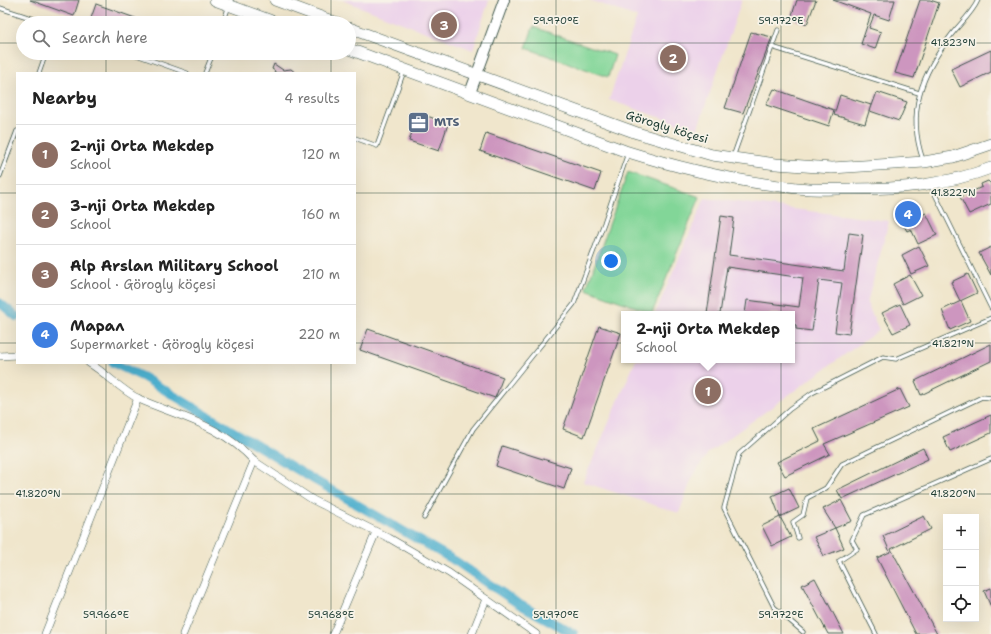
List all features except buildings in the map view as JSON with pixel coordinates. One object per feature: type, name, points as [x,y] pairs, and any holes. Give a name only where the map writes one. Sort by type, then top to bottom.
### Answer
[{"type":"main road","points":[[215,0],[230,3],[261,16]]},
{"type":"main road","points":[[275,0],[318,16]]},
{"type":"main road","name":"Görogly köçesi","points":[[356,31],[477,76],[637,133],[712,155],[776,164],[832,168],[924,162],[953,158],[991,144]]},
{"type":"main road","points":[[356,52],[628,152],[667,165],[721,178],[798,188],[872,189],[930,185],[971,175],[991,168]]},
{"type":"street","points":[[470,93],[504,0]]},
{"type":"street","points":[[0,356],[16,355]]},
{"type":"street","points":[[90,364],[138,398],[217,430],[247,453],[254,461],[313,500],[376,532],[449,573],[536,634]]},
{"type":"street","points":[[45,634],[138,398]]},
{"type":"street","points":[[183,634],[254,461]]},
{"type":"street","points":[[333,634],[376,532]]},
{"type":"street","points":[[472,634],[486,599]]},
{"type":"lane","points":[[924,162],[918,145],[916,102],[926,72],[945,43],[978,0]]},
{"type":"lane","points":[[225,16],[230,3]]},
{"type":"lane","points":[[0,8],[25,16]]},
{"type":"lane","points":[[732,158],[778,30]]},
{"type":"lane","points":[[772,47],[919,93]]},
{"type":"lane","points":[[39,72],[44,60]]},
{"type":"lane","points":[[151,60],[184,72]]},
{"type":"lane","points":[[205,72],[210,60]]},
{"type":"lane","points":[[356,138],[377,146],[405,70]]},
{"type":"lane","points":[[0,176],[16,134]]},
{"type":"lane","points":[[424,518],[472,429],[574,304],[628,152]]},
{"type":"lane","points":[[930,185],[991,308]]},
{"type":"lane","points":[[803,632],[774,607],[724,508],[739,454],[790,409],[812,393],[883,357],[896,359],[991,318]]},
{"type":"lane","points":[[798,538],[793,522],[803,515],[807,498],[826,488],[842,464],[982,396],[991,398]]},
{"type":"lane","points":[[876,634],[839,561],[857,549],[852,540],[864,515],[991,459]]},
{"type":"shaded area","points":[[342,0],[489,0],[473,50]]},
{"type":"shaded area","points":[[589,0],[742,0],[697,130],[609,100],[637,17]]},
{"type":"shaded area","points":[[705,198],[889,221],[867,303],[879,330],[708,453],[692,478],[679,513],[583,482],[635,363],[795,363],[795,311],[656,311]]},
{"type":"green space","points":[[533,27],[615,55],[608,77],[526,48]]},
{"type":"green space","points":[[628,172],[700,197],[653,311],[646,311],[586,289]]},
{"type":"waterway","points":[[0,303],[16,316]]},
{"type":"waterway","points":[[115,364],[143,377],[311,478],[457,562],[517,603],[574,634]]},
{"type":"place","name":"Alp Arslan Military School","points":[[444,25]]},
{"type":"place","name":"3-nji Orta Mekdep","points":[[673,58]]},
{"type":"place","name":"MTS","points":[[419,122]]},
{"type":"place","name":"Марал","points":[[908,214]]},
{"type":"place","name":"2-nji Orta Mekdep","points":[[708,391]]}]
